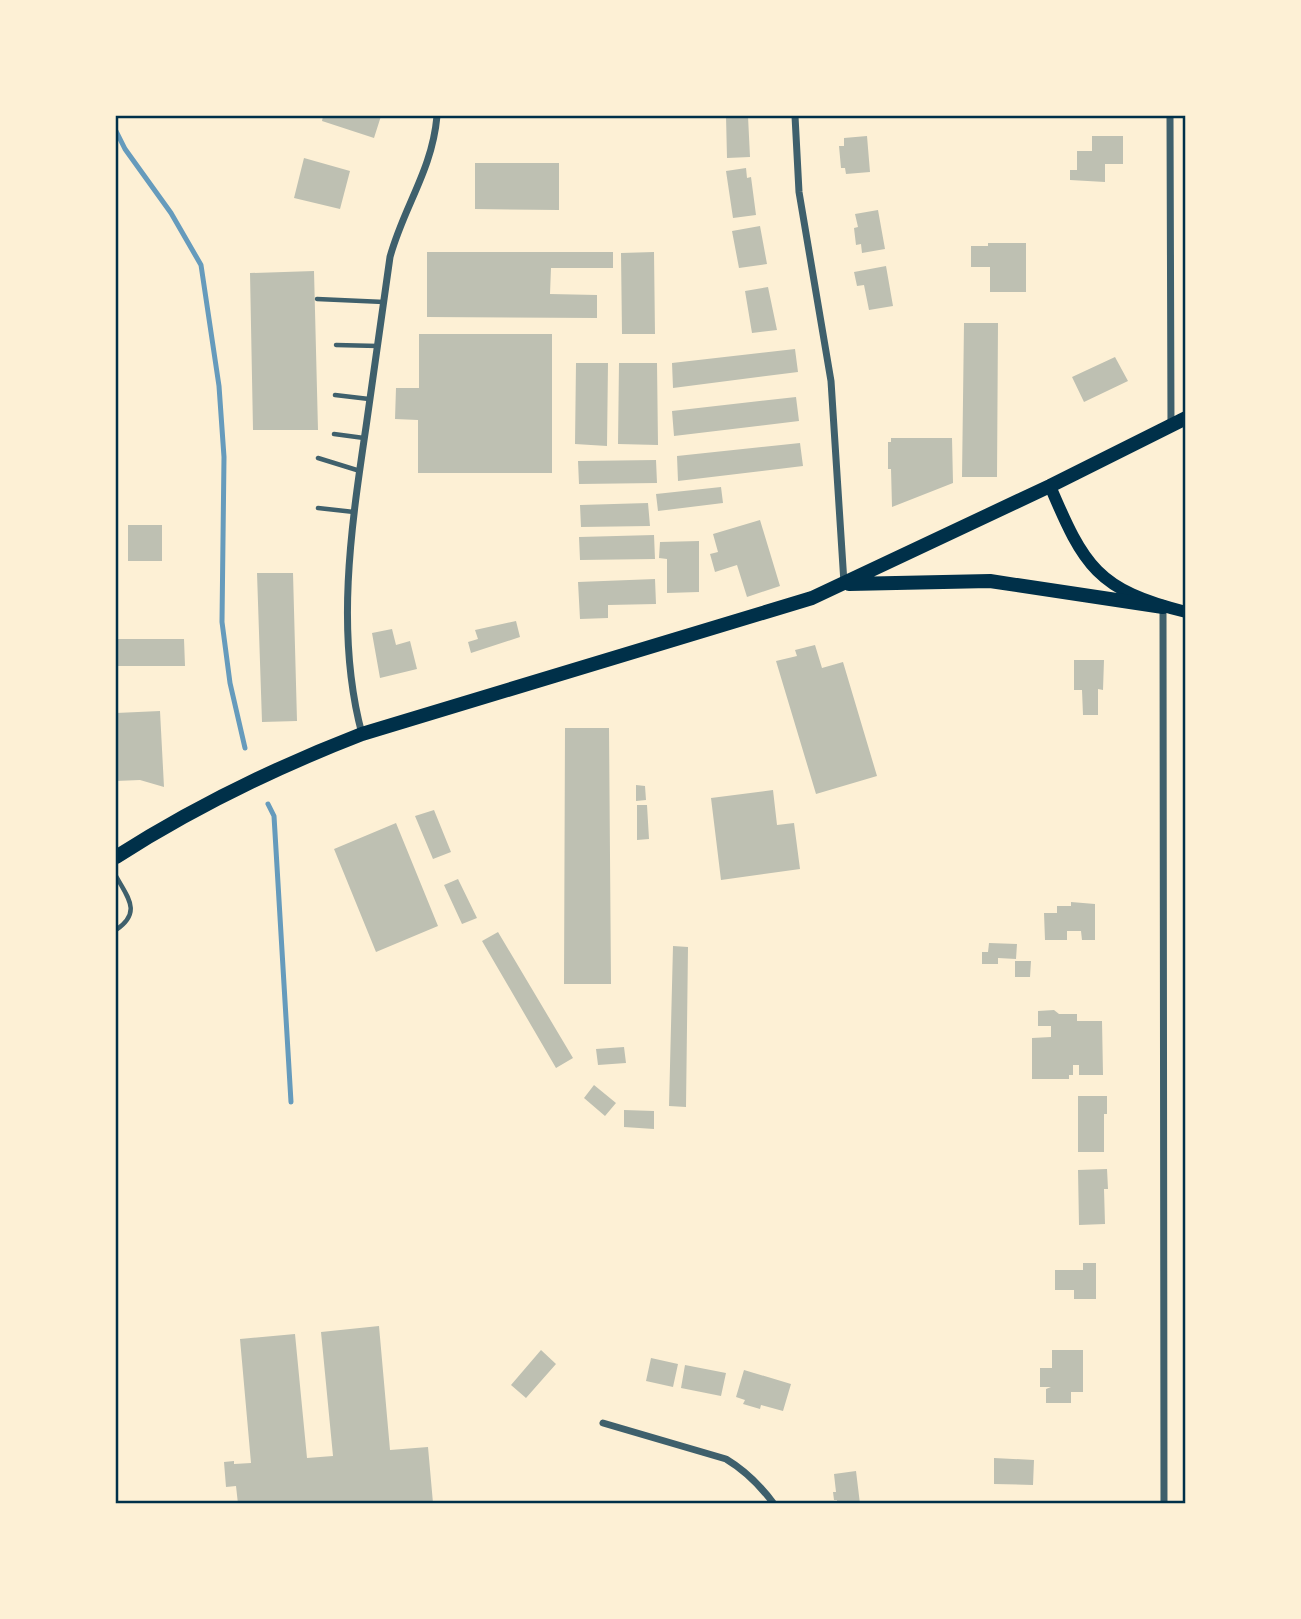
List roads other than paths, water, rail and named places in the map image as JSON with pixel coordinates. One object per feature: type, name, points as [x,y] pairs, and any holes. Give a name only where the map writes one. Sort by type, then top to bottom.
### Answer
[{"type":"main road","points":[[116,857],[176,818],[237,787],[302,757],[362,734],[813,598],[1050,486],[1185,418]]},
{"type":"main road","points":[[1050,486],[1073,540],[1092,568],[1121,591],[1163,607]]},
{"type":"main road","points":[[844,584],[990,581],[1185,612]]},
{"type":"street","points":[[362,734],[349,670],[349,586],[354,512],[395,239],[430,158],[438,116]]},
{"type":"street","points":[[795,116],[799,192],[831,382],[844,584]]},
{"type":"street","points":[[1170,116],[1171,426]]},
{"type":"street","points":[[1163,607],[1164,1503]]},
{"type":"street","points":[[603,1423],[726,1459],[755,1480],[775,1503]]},
{"type":"lane","points":[[317,299],[384,302]]},
{"type":"lane","points":[[336,345],[377,346]]},
{"type":"lane","points":[[335,395],[370,399]]},
{"type":"lane","points":[[334,434],[364,438]]},
{"type":"lane","points":[[318,458],[360,471]]},
{"type":"lane","points":[[318,508],[354,512]]},
{"type":"lane","points":[[116,876],[129,899],[131,911],[125,922],[116,930]]},
{"type":"waterway","points":[[116,131],[125,149],[171,213],[201,265],[219,386],[224,457],[222,622],[230,683],[245,748]]},
{"type":"waterway","points":[[268,804],[274,816],[291,1102]]}]
